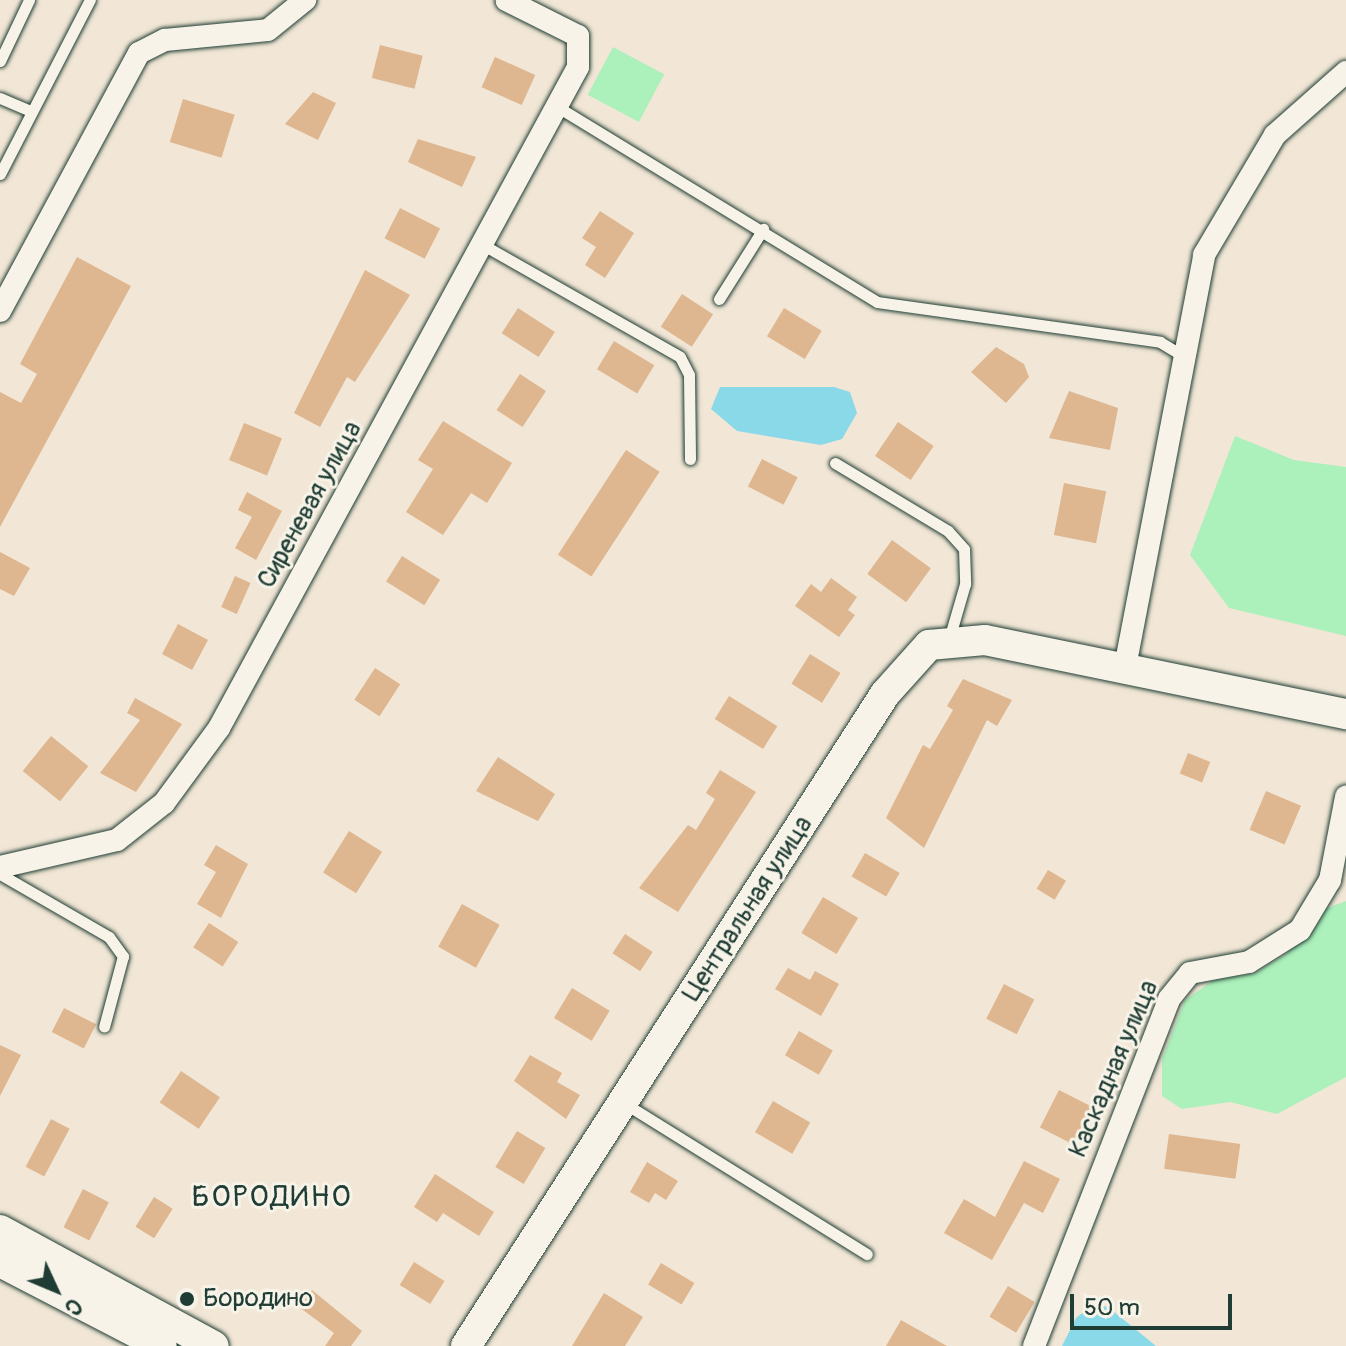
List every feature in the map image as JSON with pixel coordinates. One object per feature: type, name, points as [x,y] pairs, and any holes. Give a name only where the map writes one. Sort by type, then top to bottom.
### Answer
[{"type":"street","points":[[0,311],[139,53],[165,40],[257,33],[305,0]]},
{"type":"street","name":"Сиреневая улица","points":[[0,867],[117,840],[193,767],[561,109],[578,67],[578,36],[506,0]]},
{"type":"street","points":[[1125,667],[1204,255],[1275,135],[1346,72]]},
{"type":"street","points":[[949,639],[1125,667],[1346,714]]},
{"type":"street","name":"Центральная улица","points":[[466,1346],[885,694],[929,645],[949,639]]},
{"type":"street","name":"Каскадная улица","points":[[1034,1346],[1169,999],[1190,973],[1249,962],[1300,930],[1330,880],[1346,797]]},
{"type":"street","points":[[0,1230],[214,1346]]},
{"type":"street","points":[[0,1262],[162,1346]]},
{"type":"lane","points":[[0,61],[29,0]]},
{"type":"lane","points":[[0,174],[28,110],[90,0]]},
{"type":"lane","points":[[0,98],[28,110]]},
{"type":"lane","points":[[561,109],[763,229],[877,302],[1160,342],[1185,357]]},
{"type":"lane","points":[[719,299],[763,229]]},
{"type":"lane","points":[[485,246],[680,357],[689,375],[690,459]]},
{"type":"lane","points":[[835,463],[948,531],[964,549],[965,584],[949,639]]},
{"type":"lane","points":[[0,874],[109,937],[123,956],[104,1027]]},
{"type":"lane","points":[[623,1103],[867,1254]]},
{"type":"green space","points":[[613,47],[664,74],[639,122],[588,95]]},
{"type":"green space","points":[[1235,436],[1294,460],[1346,467],[1346,636],[1229,608],[1190,555]]},
{"type":"green space","points":[[1346,901],[1346,1077],[1277,1114],[1230,1102],[1182,1109],[1162,1096],[1162,1059],[1185,1000],[1215,979],[1253,974],[1285,955],[1325,909]]},
{"type":"water","points":[[720,387],[834,387],[850,392],[857,413],[842,439],[821,445],[737,431],[711,409]]},
{"type":"water","points":[[1092,1305],[1108,1307],[1156,1346],[1062,1346],[1076,1318]]},
{"type":"building","points":[[380,45],[423,56],[414,89],[372,78]]},
{"type":"building","points":[[495,57],[535,75],[522,105],[482,87]]},
{"type":"building","points":[[313,92],[336,103],[318,140],[285,124]]},
{"type":"building","points":[[183,99],[235,115],[221,158],[170,142]]},
{"type":"building","points":[[418,139],[476,157],[462,187],[408,162]]},
{"type":"building","points":[[400,208],[440,228],[425,259],[385,238]]},
{"type":"building","points":[[600,211],[634,233],[605,278],[585,265],[596,247],[582,238]]},
{"type":"building","points":[[77,257],[131,286],[0,527],[0,392],[21,403],[37,374],[20,364]]},
{"type":"building","points":[[365,270],[410,295],[355,382],[347,377],[320,427],[294,413]]},
{"type":"building","points":[[682,294],[713,314],[692,347],[661,327]]},
{"type":"building","points":[[518,308],[555,332],[539,357],[502,333]]},
{"type":"building","points":[[784,308],[822,331],[805,359],[767,336]]},
{"type":"building","points":[[614,341],[654,365],[637,393],[597,369]]},
{"type":"building","points":[[996,347],[1024,364],[1029,377],[1006,403],[971,372]]},
{"type":"building","points":[[520,374],[546,391],[523,427],[497,410]]},
{"type":"building","points":[[1069,391],[1118,408],[1110,450],[1049,438]]},
{"type":"building","points":[[443,421],[512,463],[487,503],[471,493],[443,535],[406,512],[433,469],[418,460]]},
{"type":"building","points":[[898,422],[934,446],[911,480],[875,456]]},
{"type":"building","points":[[244,423],[282,438],[267,475],[229,460]]},
{"type":"building","points":[[626,450],[660,472],[591,577],[558,555]]},
{"type":"building","points":[[762,459],[798,477],[784,505],[748,487]]},
{"type":"building","points":[[1064,483],[1106,491],[1096,543],[1054,535]]},
{"type":"building","points":[[247,492],[282,511],[256,560],[235,548],[252,517],[238,510]]},
{"type":"building","points":[[892,540],[931,568],[906,602],[867,574]]},
{"type":"building","points":[[0,552],[30,568],[14,596],[0,589]]},
{"type":"building","points":[[402,556],[440,580],[424,605],[386,581]]},
{"type":"building","points":[[235,576],[251,583],[237,614],[221,607]]},
{"type":"building","points":[[831,578],[857,597],[848,610],[855,615],[839,637],[795,606],[811,584],[821,592]]},
{"type":"building","points":[[178,624],[208,640],[192,670],[162,654]]},
{"type":"building","points":[[810,654],[841,673],[822,703],[791,684]]},
{"type":"building","points":[[375,668],[400,684],[379,716],[354,700]]},
{"type":"building","points":[[963,679],[1012,700],[997,726],[987,720],[924,848],[886,818],[923,745],[930,749],[953,710],[947,706]]},
{"type":"building","points":[[729,696],[777,726],[763,749],[715,719]]},
{"type":"building","points":[[135,698],[182,724],[136,792],[100,773],[140,720],[127,713]]},
{"type":"building","points":[[51,736],[88,766],[60,801],[23,771]]},
{"type":"building","points":[[1188,753],[1210,762],[1202,782],[1180,773]]},
{"type":"building","points":[[498,757],[555,794],[538,821],[476,791]]},
{"type":"building","points":[[720,770],[756,792],[678,912],[639,888],[688,825],[696,830],[715,799],[706,793]]},
{"type":"building","points":[[1266,791],[1301,806],[1285,845],[1250,830]]},
{"type":"building","points":[[349,831],[382,852],[356,893],[323,873]]},
{"type":"building","points":[[216,845],[248,864],[221,918],[197,904],[216,872],[204,865]]},
{"type":"building","points":[[865,853],[900,873],[886,896],[852,876]]},
{"type":"building","points":[[1048,870],[1066,881],[1055,900],[1037,889]]},
{"type":"building","points":[[823,897],[858,918],[837,954],[801,933]]},
{"type":"building","points":[[462,904],[500,925],[476,968],[438,947]]},
{"type":"building","points":[[209,923],[238,942],[223,966],[193,947]]},
{"type":"building","points":[[625,934],[653,952],[640,971],[612,953]]},
{"type":"building","points":[[788,968],[810,980],[815,971],[839,984],[821,1016],[775,989]]},
{"type":"building","points":[[1004,984],[1034,999],[1017,1034],[986,1019]]},
{"type":"building","points":[[572,988],[610,1011],[592,1041],[554,1018]]},
{"type":"building","points":[[64,1008],[96,1024],[84,1048],[52,1032]]},
{"type":"building","points":[[799,1031],[833,1050],[819,1075],[785,1055]]},
{"type":"building","points":[[0,1045],[21,1055],[0,1096]]},
{"type":"building","points":[[530,1055],[562,1073],[557,1082],[580,1095],[566,1119],[514,1081]]},
{"type":"building","points":[[181,1071],[220,1097],[199,1129],[160,1103]]},
{"type":"building","points":[[1059,1090],[1092,1107],[1073,1144],[1040,1127]]},
{"type":"building","points":[[773,1101],[810,1122],[792,1154],[755,1132]]},
{"type":"building","points":[[51,1119],[70,1129],[44,1177],[26,1167]]},
{"type":"building","points":[[517,1131],[545,1148],[524,1184],[495,1167]]},
{"type":"building","points":[[1169,1134],[1240,1144],[1235,1179],[1164,1169]]},
{"type":"building","points":[[1024,1161],[1060,1179],[1043,1213],[1024,1203],[992,1260],[944,1233],[964,1199],[995,1217]]},
{"type":"building","points":[[647,1162],[678,1181],[666,1200],[655,1193],[649,1203],[630,1192]]},
{"type":"building","points":[[435,1174],[494,1212],[479,1236],[443,1213],[437,1222],[414,1207]]},
{"type":"building","points":[[83,1189],[109,1202],[89,1240],[63,1227]]},
{"type":"building","points":[[154,1197],[173,1209],[154,1238],[135,1227]]},
{"type":"building","points":[[414,1262],[445,1281],[430,1304],[400,1285]]},
{"type":"building","points":[[661,1263],[694,1283],[682,1305],[648,1284]]},
{"type":"building","points":[[1008,1286],[1035,1302],[1016,1333],[989,1317]]},
{"type":"building","points":[[312,1290],[362,1331],[351,1346],[325,1346],[334,1333],[299,1307]]},
{"type":"building","points":[[604,1293],[643,1317],[625,1346],[572,1346]]},
{"type":"building","points":[[901,1320],[947,1346],[886,1346]]},
{"type":"place","name":"Бородино","points":[[187,1299]]},
{"type":"district","name":"БОРОДИНО","points":[[272,1197]]}]
